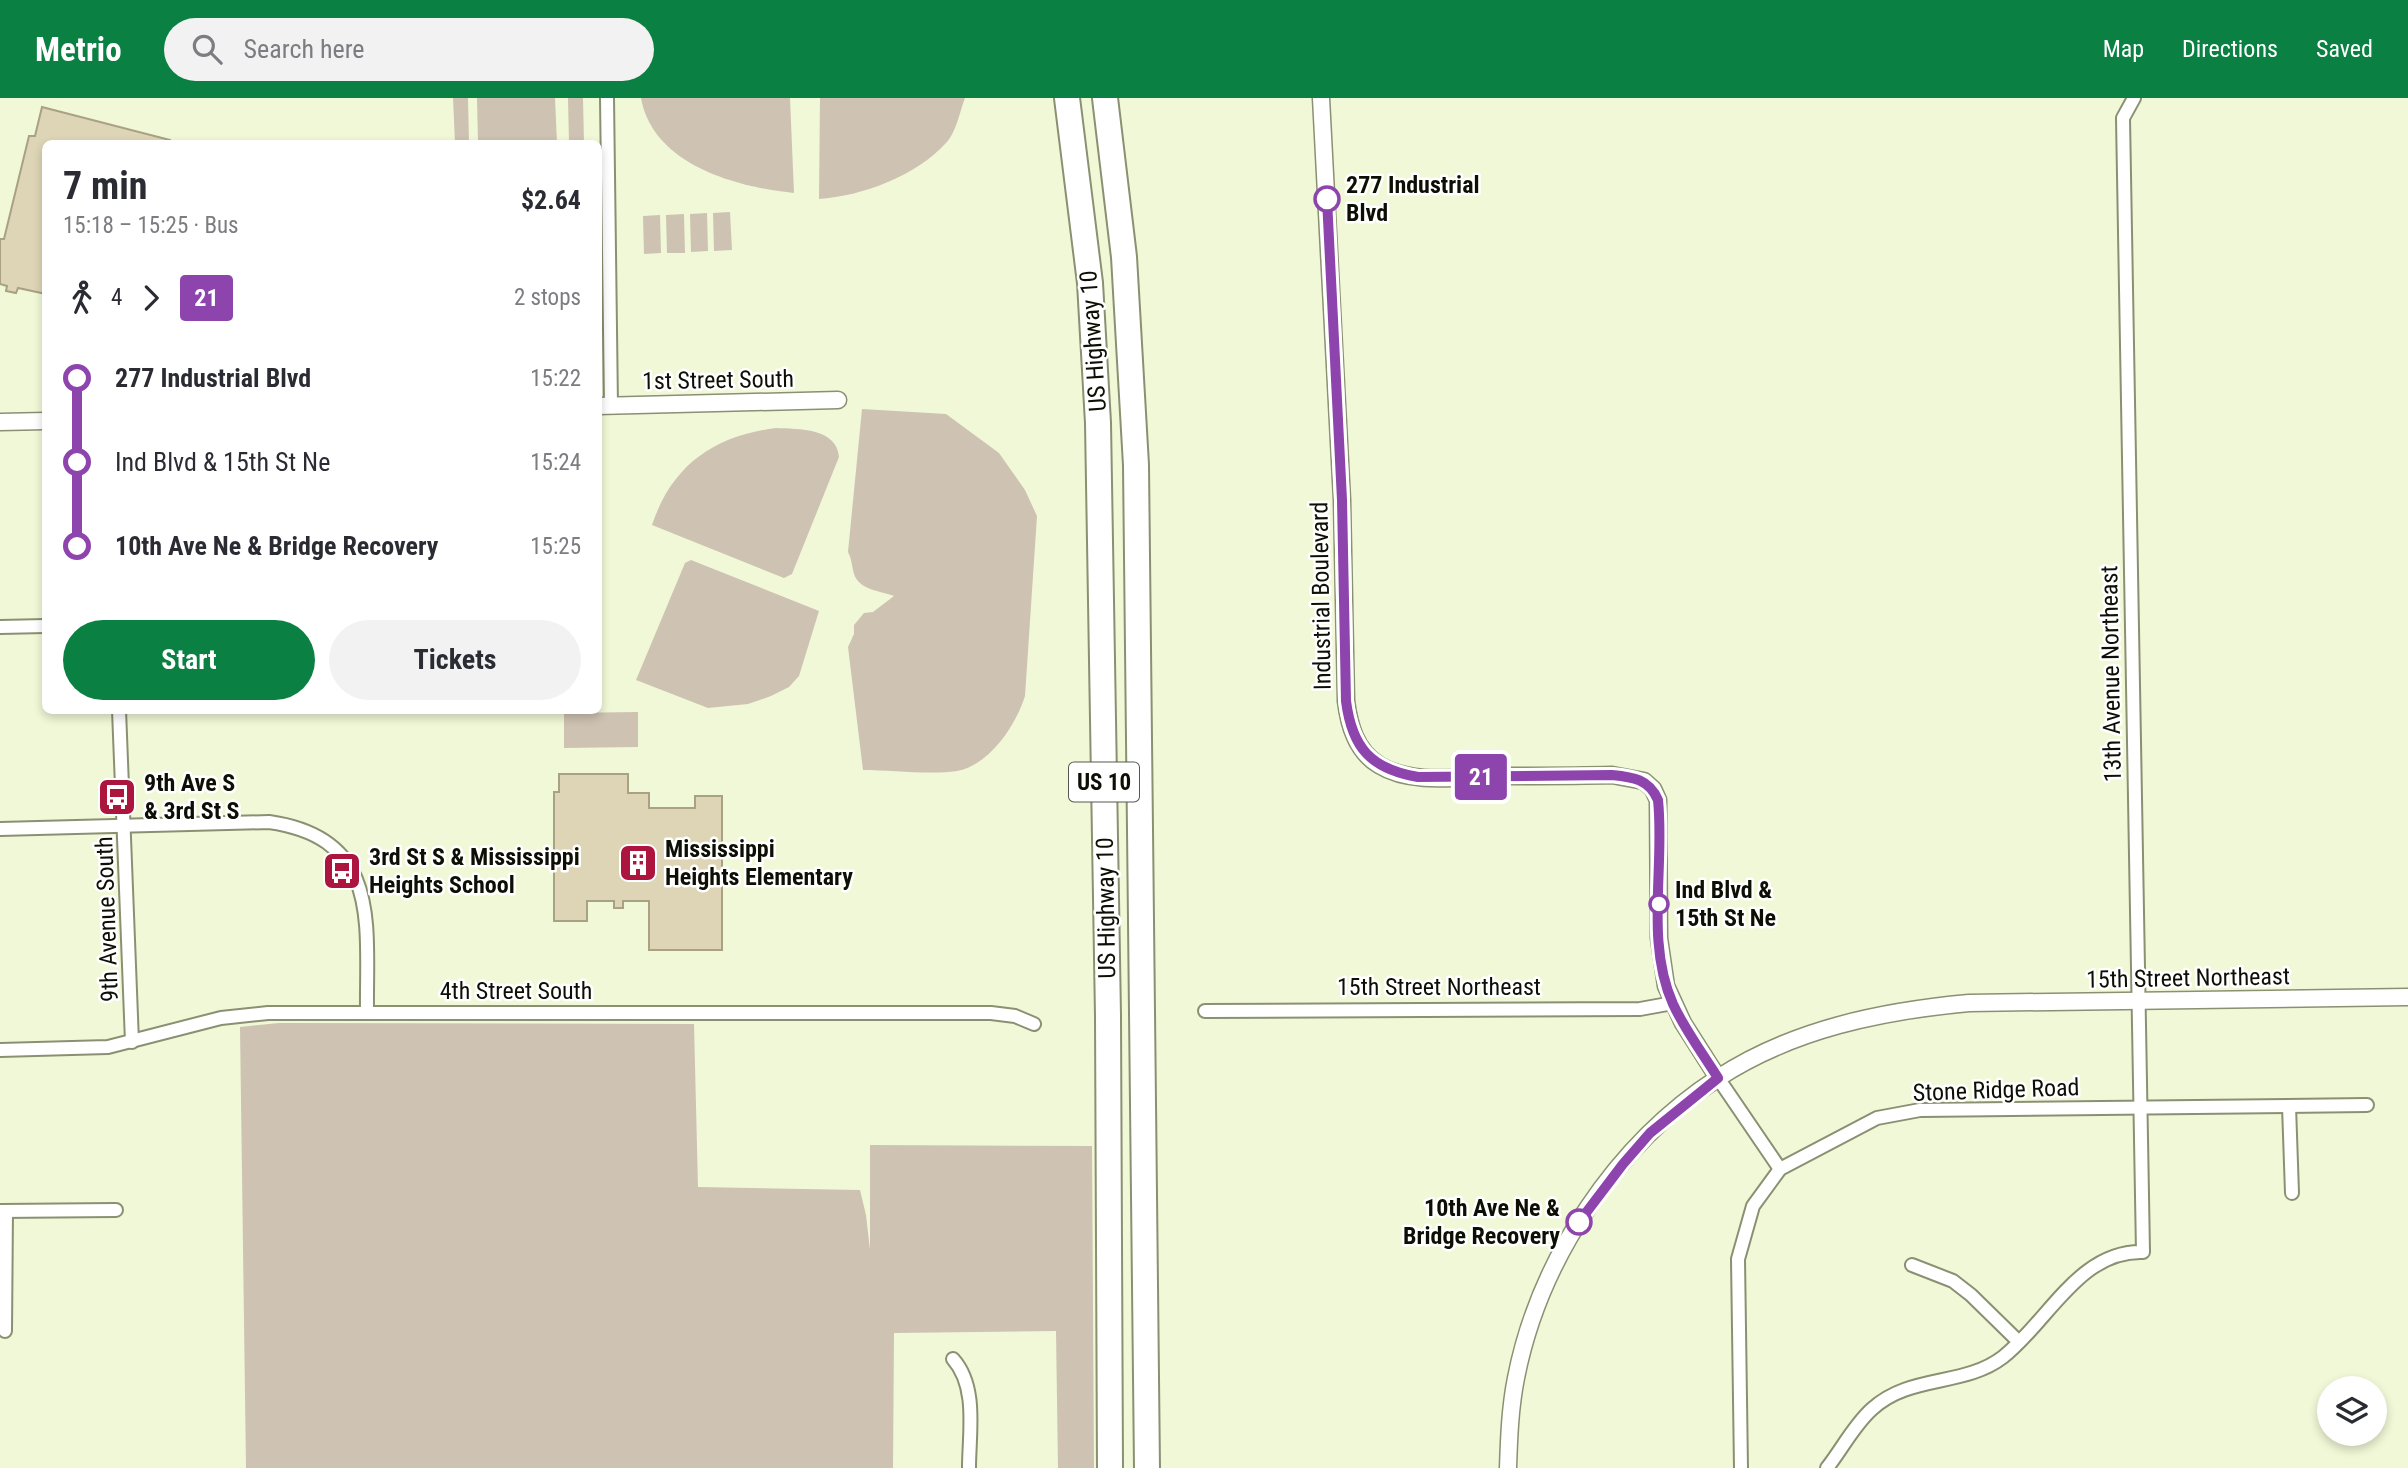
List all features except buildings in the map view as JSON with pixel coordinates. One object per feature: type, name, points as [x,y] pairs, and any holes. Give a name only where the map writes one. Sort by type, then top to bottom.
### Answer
[{"type":"highway","name":"US Highway 10","points":[[1067,98],[1089,271],[1098,423],[1108,1016],[1110,1468]]},
{"type":"highway","name":"US Highway 10","points":[[1105,98],[1116,178],[1129,325],[1136,466],[1147,1468]]},
{"type":"street","points":[[605,406],[607,98]]},
{"type":"street","name":"Industrial Boulevard","points":[[1321,98],[1342,500],[1346,701],[1348,720],[1355,738],[1366,754],[1379,765],[1400,774],[1418,777],[1612,775],[1644,781],[1653,789],[1659,814],[1661,960],[1673,1003],[1718,1078],[1780,1169]]},
{"type":"street","name":"13th Avenue Northeast","points":[[2019,1342],[2083,1273],[2126,1252],[2143,1252],[2123,118],[2134,98]]},
{"type":"street","name":"1st Street South","points":[[605,406],[838,400]]},
{"type":"street","points":[[0,422],[42,421]]},
{"type":"street","points":[[0,626],[42,626]]},
{"type":"street","name":"9th Avenue South","points":[[119,714],[132,1042]]},
{"type":"street","points":[[0,829],[269,822],[305,829],[321,838],[351,868],[363,894],[367,1012]]},
{"type":"street","name":"15th Street Northeast","points":[[1508,1468],[1511,1414],[1524,1346],[1551,1273],[1576,1225],[1650,1133],[1718,1078],[1764,1054],[1846,1022],[1890,1012],[1969,1003],[2408,997]]},
{"type":"street","name":"15th Street Northeast","points":[[1205,1011],[1640,1009],[1673,1003]]},
{"type":"street","name":"4th Street South","points":[[0,1050],[69,1049],[132,1042],[244,1014],[991,1013],[1015,1016],[1034,1024]]},
{"type":"street","name":"Stone Ridge Road","points":[[1741,1468],[1738,1259],[1753,1206],[1780,1169],[1877,1118],[1920,1110],[2367,1105]]},
{"type":"street","points":[[2289,1107],[2292,1193]]},
{"type":"street","points":[[5,1331],[3,1211],[116,1210]]},
{"type":"street","points":[[1827,1468],[1871,1409],[1890,1395],[1915,1385],[1965,1376],[1986,1369],[2019,1342],[1953,1281],[1912,1265]]},
{"type":"street","points":[[953,1359],[963,1370],[969,1394],[969,1468]]},
{"type":"shaded area","points":[[453,98],[468,98],[469,140],[455,140]]},
{"type":"shaded area","points":[[477,98],[555,98],[557,140],[478,140]]},
{"type":"shaded area","points":[[568,98],[583,98],[584,140],[569,140]]},
{"type":"shaded area","points":[[641,98],[790,98],[794,193],[723,178],[679,156],[662,140],[649,121]]},
{"type":"shaded area","points":[[820,98],[965,98],[949,139],[920,165],[870,189],[819,199]]},
{"type":"shaded area","points":[[730,212],[732,250],[714,251],[713,213]]},
{"type":"shaded area","points":[[707,213],[708,251],[691,252],[690,214]]},
{"type":"shaded area","points":[[684,214],[685,253],[667,253],[666,215]]},
{"type":"shaded area","points":[[660,215],[661,253],[644,254],[643,216]]},
{"type":"shaded area","points":[[862,409],[946,414],[999,453],[1025,490],[1037,516],[1025,696],[1008,731],[991,752],[980,761],[957,771],[863,770],[848,647],[854,634],[854,625],[864,613],[873,612],[894,596],[861,583],[854,574],[848,552]]},
{"type":"shaded area","points":[[776,428],[806,430],[824,435],[837,447],[839,457],[792,574],[784,578],[652,525],[671,486],[698,457],[733,438]]},
{"type":"shaded area","points":[[691,560],[819,611],[799,676],[789,687],[748,704],[708,708],[636,680],[685,563]]},
{"type":"shaded area","points":[[638,712],[638,747],[564,748],[564,714]]},
{"type":"shaded area","points":[[279,1023],[694,1024],[698,1187],[860,1190],[870,1250],[870,1145],[1092,1146],[1094,1468],[1058,1468],[1056,1331],[894,1333],[893,1468],[246,1468],[240,1027]]},
{"type":"bus line","name":"21","points":[[1327,199],[1342,500],[1346,701],[1348,720],[1355,738],[1366,754],[1379,765],[1400,774],[1418,777],[1612,775],[1644,781],[1653,789],[1658,800],[1661,960],[1673,1003],[1718,1078],[1650,1133],[1579,1222]]},
{"type":"place","name":"277 Industrial Blvd","points":[[1327,199]]},
{"type":"place","name":"9th Ave S & 3rd St S","points":[[117,797]]},
{"type":"place","name":"Mississippi Heights Elementary","points":[[638,863]]},
{"type":"place","name":"3rd St S & Mississippi Heights School","points":[[342,871]]},
{"type":"place","name":"Ind Blvd & 15th St Ne","points":[[1659,904]]},
{"type":"place","name":"10th Ave Ne & Bridge Recovery","points":[[1579,1222]]}]
